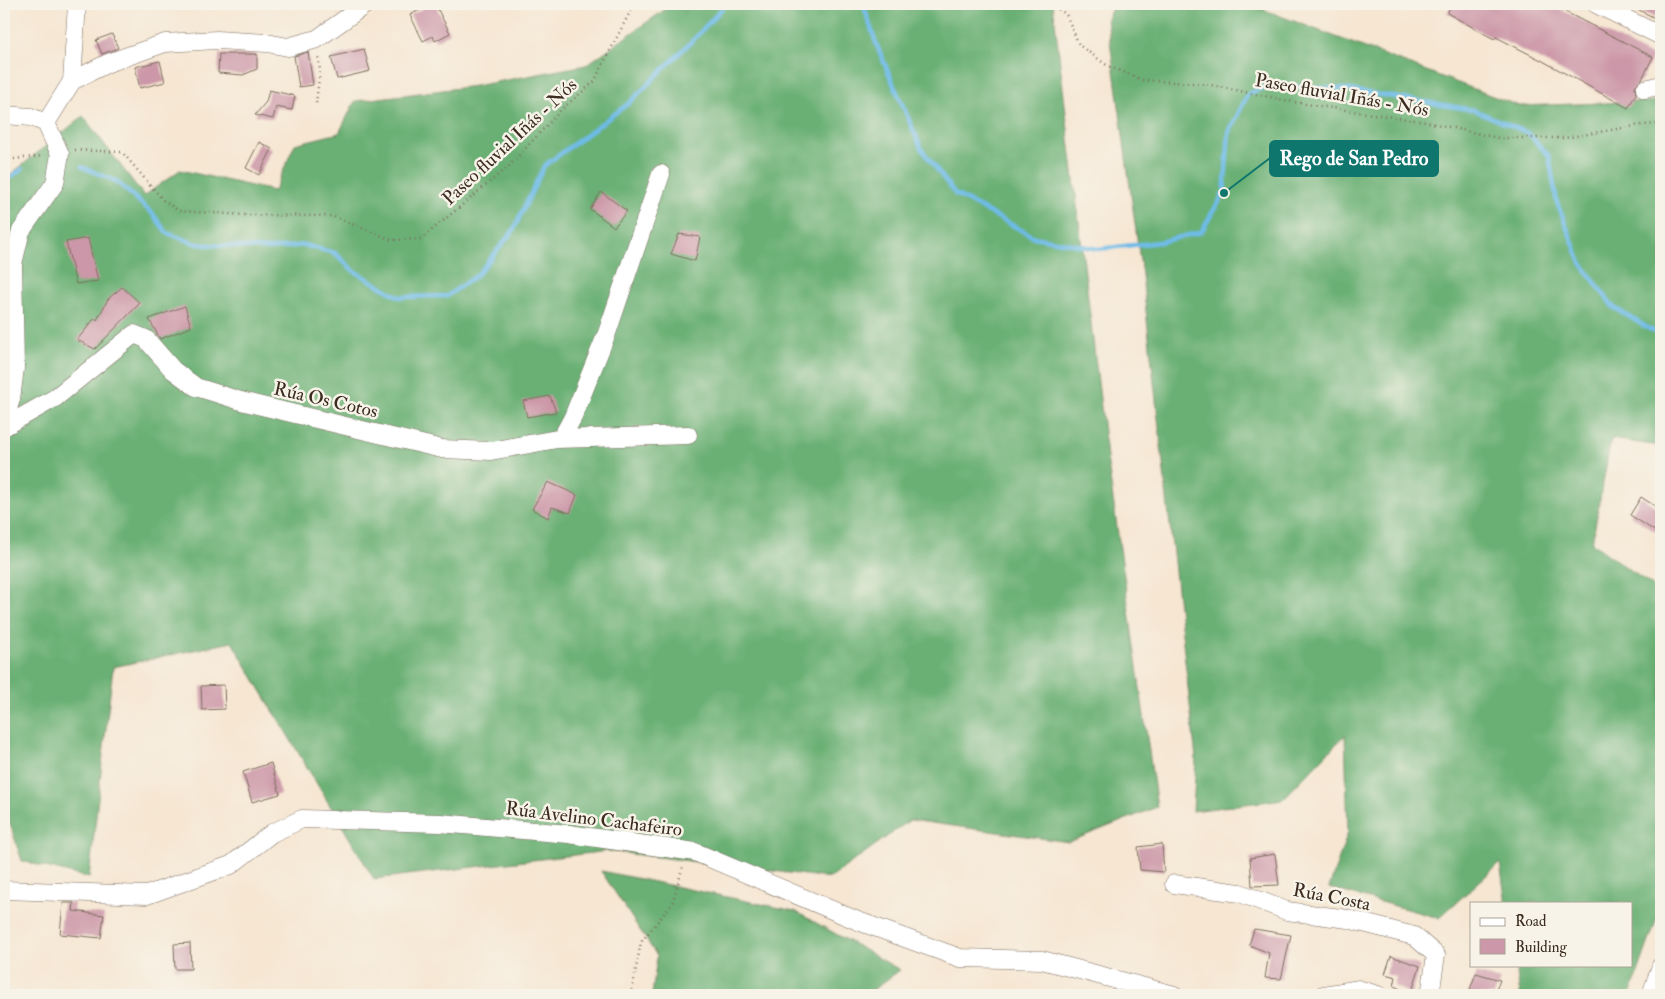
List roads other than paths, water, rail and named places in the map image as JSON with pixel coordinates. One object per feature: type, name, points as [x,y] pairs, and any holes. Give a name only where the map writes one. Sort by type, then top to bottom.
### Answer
[{"type":"street","points":[[46,123],[72,81],[77,4]]},
{"type":"street","points":[[72,81],[108,63],[165,42],[217,40],[267,43],[288,47],[317,39],[366,4]]},
{"type":"street","points":[[1596,4],[1661,36]]},
{"type":"street","points":[[4,115],[31,117],[46,123],[60,154],[55,183],[21,231],[13,264],[15,368],[11,399],[4,425]]},
{"type":"street","points":[[561,438],[573,417],[607,333],[661,174]]},
{"type":"street","name":"Rúa Os Cotos","points":[[4,425],[55,398],[134,334],[146,339],[173,370],[196,387],[240,401],[442,449],[491,451],[561,438],[688,434]]},
{"type":"street","name":"Rúa Avelino Cachafeiro","points":[[4,890],[147,895],[231,865],[272,833],[302,819],[440,823],[559,833],[695,852],[858,921],[960,958],[1042,960],[1174,995]]},
{"type":"street","name":"Rúa Costa","points":[[1174,884],[1240,893],[1287,911],[1348,918],[1414,936],[1436,955],[1430,995]]},
{"type":"street","points":[[1651,995],[1661,966]]},
{"type":"street","points":[[1323,995],[1358,989],[1378,995]]},
{"type":"waterway","points":[[82,167],[116,181],[153,214],[167,233],[197,244],[270,249],[304,245],[335,253],[354,271],[399,297],[447,296],[477,275],[513,231],[544,166],[629,103],[695,38],[726,4]]},
{"type":"waterway","points":[[863,4],[877,46],[921,148],[955,194],[1034,237],[1098,249],[1160,242],[1201,232],[1224,193],[1229,132],[1248,94],[1270,85],[1344,89],[1474,110],[1528,133],[1549,156],[1557,203],[1581,263],[1613,307],[1661,336]]},
{"type":"waterway","points":[[4,182],[22,169]]},
{"type":"place","name":"Rego de San Pedro","points":[[1224,193]]}]
